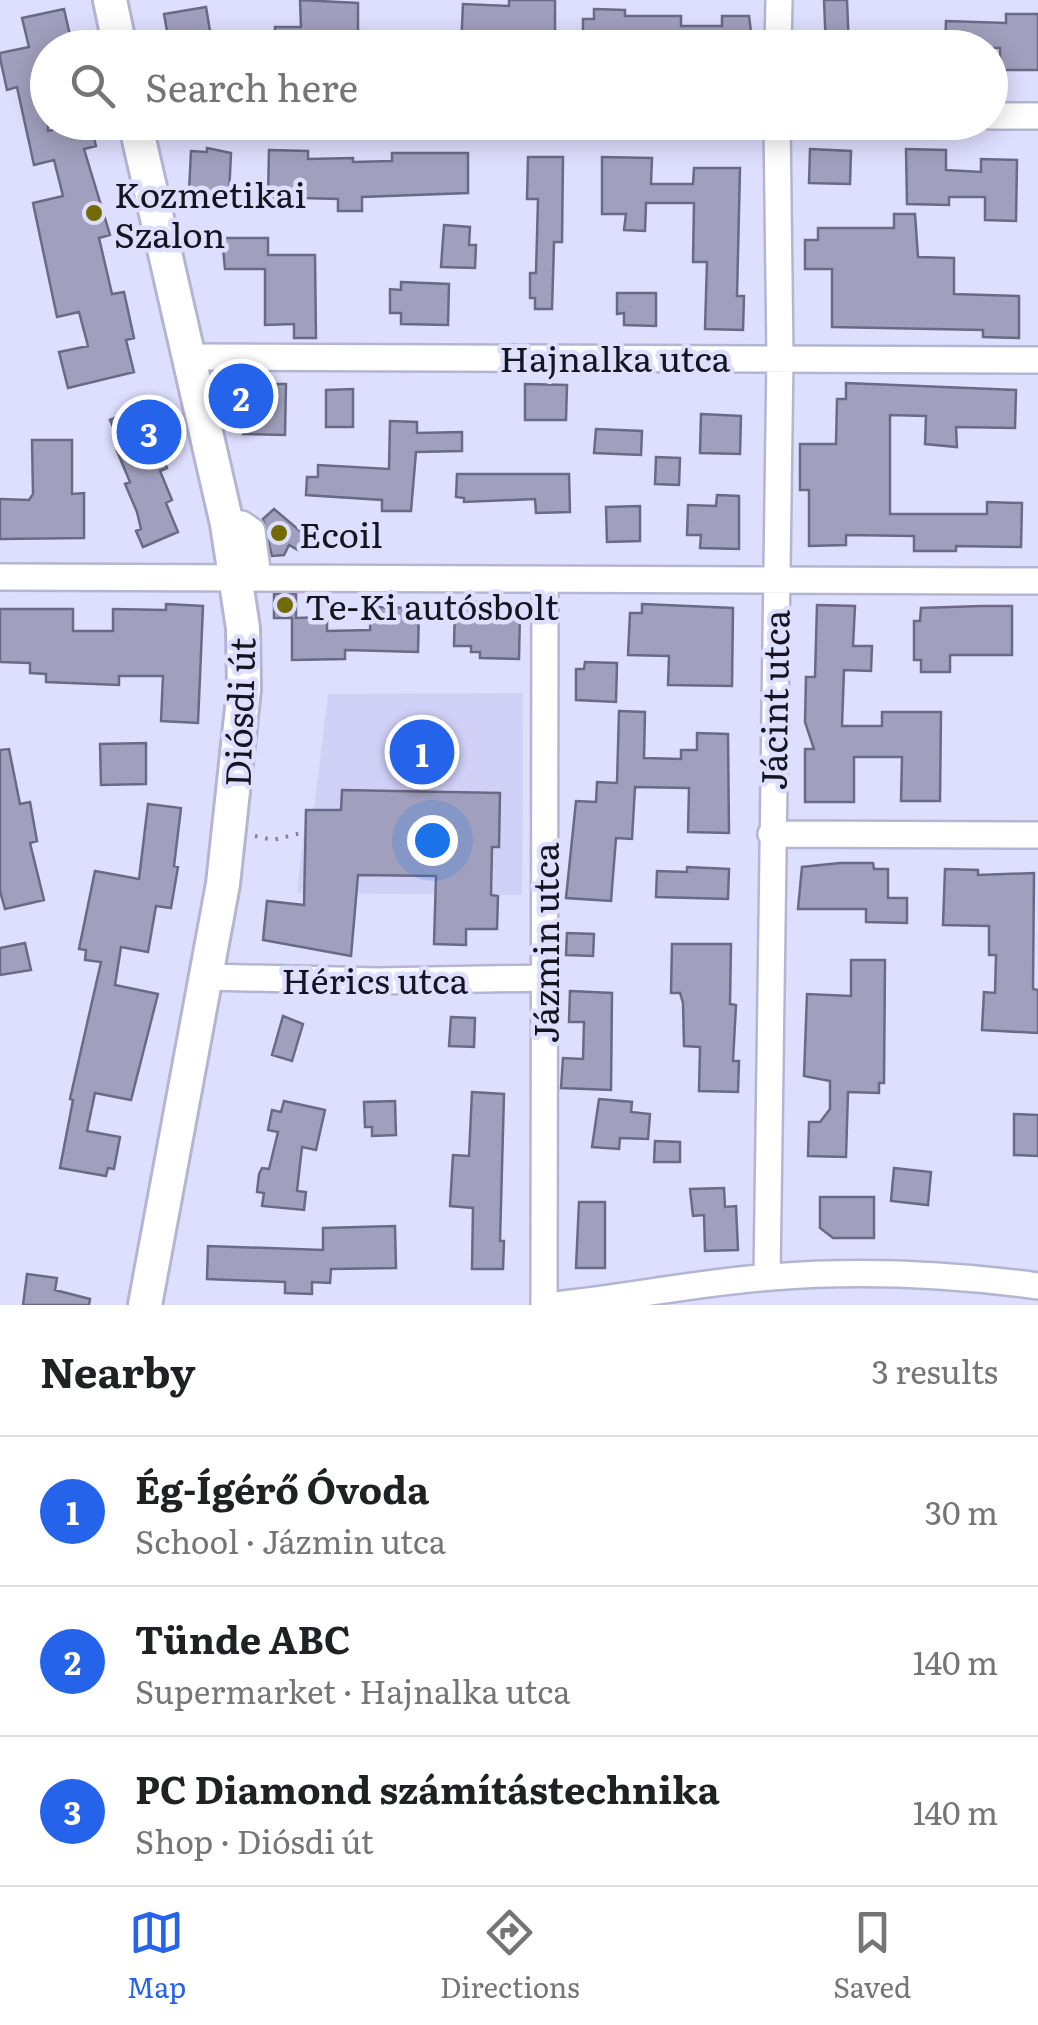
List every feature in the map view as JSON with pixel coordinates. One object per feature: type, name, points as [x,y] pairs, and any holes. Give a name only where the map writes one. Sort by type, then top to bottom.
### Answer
[{"type":"main road","points":[[110,0],[116,30]]},
{"type":"main road","name":"Diósdi út","points":[[140,140],[227,524],[247,577],[242,737],[207,977],[145,1305]]},
{"type":"street","points":[[778,30],[779,0]]},
{"type":"street","points":[[1008,116],[1038,116]]},
{"type":"street","name":"Jácint utca","points":[[768,1277],[774,578],[780,357],[777,140]]},
{"type":"street","name":"Hajnalka utca","points":[[192,357],[1038,360]]},
{"type":"street","points":[[0,577],[1038,581]]},
{"type":"street","name":"Jázmin utca","points":[[544,1305],[545,581]]},
{"type":"street","points":[[771,834],[1038,836]]},
{"type":"street","name":"Hérics utca","points":[[207,977],[377,982],[543,978]]},
{"type":"street","points":[[552,1305],[628,1302],[768,1277],[920,1274],[1038,1286]]},
{"type":"path","points":[[245,834],[273,840],[305,832]]},
{"type":"shaded area","points":[[523,693],[522,895],[297,893],[306,810],[314,809],[328,694]]},
{"type":"building","points":[[300,0],[358,3],[358,30],[275,30],[301,27]]},
{"type":"building","points":[[509,0],[555,0],[555,30],[462,30],[463,4],[509,6]]},
{"type":"building","points":[[824,0],[847,0],[848,30],[825,30]]},
{"type":"building","points":[[206,7],[210,30],[167,30],[164,14]]},
{"type":"building","points":[[64,9],[69,30],[30,30],[30,140],[94,140],[96,146],[84,149],[110,235],[99,238],[112,294],[124,292],[134,338],[126,340],[134,372],[68,388],[59,352],[88,346],[79,312],[57,317],[33,203],[63,196],[54,160],[34,165],[17,87],[7,90],[0,58],[0,53],[29,47],[22,18]]},
{"type":"building","points":[[594,9],[625,10],[625,16],[681,16],[681,26],[722,26],[722,16],[749,16],[751,30],[583,30],[583,19],[594,19]]},
{"type":"building","points":[[1006,14],[1038,14],[1038,70],[1008,70],[1008,30],[946,30],[946,21],[1006,23]]},
{"type":"building","points":[[207,148],[231,153],[229,194],[222,194],[222,204],[204,203],[205,193],[189,192],[191,151],[207,152]]},
{"type":"building","points":[[810,149],[851,151],[850,184],[809,183]]},
{"type":"building","points":[[906,149],[946,150],[946,170],[981,172],[981,159],[1017,160],[1016,221],[985,220],[985,197],[949,197],[949,205],[907,204]]},
{"type":"building","points":[[269,150],[308,151],[308,159],[353,158],[353,162],[392,161],[392,153],[468,153],[468,193],[362,197],[362,211],[338,211],[338,199],[268,197]]},
{"type":"building","points":[[528,157],[563,157],[562,242],[554,242],[552,309],[535,309],[535,298],[530,298],[530,273],[536,273],[538,199],[527,199]]},
{"type":"building","points":[[602,157],[652,158],[651,184],[693,184],[694,168],[740,168],[737,296],[744,296],[743,330],[705,329],[707,262],[693,262],[694,203],[646,203],[645,231],[624,230],[626,214],[602,214]]},
{"type":"building","points":[[894,214],[915,214],[918,257],[954,258],[954,294],[1019,296],[1019,338],[983,337],[983,330],[832,327],[832,269],[805,269],[805,240],[818,240],[818,228],[894,228]]},
{"type":"building","points":[[444,225],[470,227],[469,245],[476,245],[475,268],[441,267]]},
{"type":"building","points":[[222,238],[268,238],[268,255],[315,255],[316,338],[294,338],[294,324],[265,325],[265,269],[225,269]]},
{"type":"building","points":[[401,282],[449,284],[448,325],[401,324],[401,313],[390,313],[390,289],[401,290]]},
{"type":"building","points":[[617,293],[656,293],[656,326],[624,325],[624,313],[617,314]]},
{"type":"building","points":[[846,383],[1016,390],[1015,428],[956,427],[957,447],[925,444],[926,416],[890,415],[890,514],[987,514],[987,502],[1022,503],[1021,547],[956,546],[956,551],[914,551],[914,536],[846,535],[846,545],[809,546],[809,490],[800,490],[800,444],[836,444],[837,399],[846,399]]},
{"type":"building","points":[[254,384],[286,384],[285,435],[243,434],[243,405],[254,406]]},
{"type":"building","points":[[525,384],[567,385],[566,420],[525,420]]},
{"type":"building","points":[[353,389],[353,427],[326,427],[326,390]]},
{"type":"building","points":[[146,404],[160,436],[154,439],[167,468],[160,471],[172,500],[166,503],[178,532],[143,547],[136,531],[141,529],[137,512],[125,484],[130,482],[117,451],[122,448],[110,420]]},
{"type":"building","points":[[701,414],[741,416],[740,454],[700,453]]},
{"type":"building","points":[[390,421],[417,422],[417,433],[462,432],[462,451],[416,452],[411,511],[382,511],[382,500],[306,495],[307,477],[318,477],[318,465],[389,469]]},
{"type":"building","points":[[596,429],[642,431],[641,455],[594,453]]},
{"type":"building","points":[[32,440],[72,440],[72,494],[84,493],[84,538],[0,539],[0,499],[29,500],[33,494]]},
{"type":"building","points":[[656,457],[680,458],[679,485],[655,484]]},
{"type":"building","points":[[457,474],[569,474],[570,512],[536,513],[535,499],[464,502],[464,498],[456,497]]},
{"type":"building","points":[[717,495],[739,496],[739,549],[700,548],[701,535],[687,535],[688,505],[716,506]]},
{"type":"building","points":[[640,506],[640,541],[607,542],[606,507]]},
{"type":"building","name":"Ecoil","points":[[274,509],[306,536],[298,550],[289,545],[284,555],[272,556],[263,519]]},
{"type":"building","points":[[274,594],[296,594],[296,618],[327,617],[327,631],[370,630],[371,607],[419,608],[418,652],[345,650],[345,659],[292,660],[292,618],[274,618]]},
{"type":"building","points":[[455,602],[507,602],[520,611],[519,659],[480,658],[480,652],[471,652],[471,646],[454,646]]},
{"type":"building","points":[[166,604],[203,606],[198,723],[161,721],[163,676],[119,676],[119,685],[46,682],[46,674],[30,673],[30,663],[0,662],[0,609],[73,609],[73,631],[113,631],[113,609],[166,610]]},
{"type":"building","points":[[642,604],[733,608],[732,686],[668,685],[669,656],[628,655],[630,613],[642,613]]},
{"type":"building","points":[[817,605],[855,606],[853,646],[872,646],[871,671],[844,670],[842,726],[882,726],[882,712],[941,712],[940,801],[901,801],[902,757],[854,757],[854,802],[805,802],[805,749],[814,749],[805,722],[806,677],[815,677]]},
{"type":"building","points":[[1012,606],[1012,655],[950,655],[950,672],[921,672],[921,660],[914,660],[914,621],[920,621],[921,608]]},
{"type":"building","points":[[585,662],[617,663],[616,702],[576,700],[576,669],[584,669]]},
{"type":"building","points":[[619,711],[645,712],[644,758],[681,759],[681,750],[697,750],[697,733],[728,734],[729,833],[688,832],[689,788],[635,787],[632,839],[616,838],[611,901],[566,898],[576,801],[596,802],[597,782],[617,783]]},
{"type":"building","points":[[146,743],[146,784],[101,785],[100,744]]},
{"type":"building","points":[[9,749],[20,804],[30,802],[37,841],[30,843],[44,900],[5,909],[0,891],[0,750]]},
{"type":"building","points":[[342,790],[500,793],[499,847],[492,847],[491,895],[498,896],[497,929],[466,929],[466,945],[434,944],[436,876],[358,875],[351,956],[263,940],[267,901],[304,905],[306,810],[341,810]]},
{"type":"building","points":[[148,804],[181,808],[171,908],[156,906],[148,952],[121,947],[115,985],[158,994],[131,1100],[95,1093],[87,1131],[120,1137],[114,1169],[108,1168],[106,1176],[60,1168],[73,1100],[70,1099],[101,962],[85,960],[86,950],[79,949],[95,871],[139,879]]},
{"type":"building","points":[[873,863],[874,869],[888,869],[888,898],[907,898],[907,923],[866,922],[866,909],[798,909],[802,867]]},
{"type":"building","points":[[687,867],[729,869],[728,899],[656,897],[657,871],[687,872]]},
{"type":"building","points":[[945,869],[978,870],[978,875],[1034,873],[1033,989],[1038,990],[1038,1033],[982,1030],[984,992],[995,993],[996,955],[989,955],[989,926],[943,925]]},
{"type":"building","points":[[567,933],[594,934],[593,956],[566,955]]},
{"type":"building","points":[[25,943],[31,970],[0,975],[0,948]]},
{"type":"building","points":[[672,944],[731,944],[730,1004],[736,1005],[733,1061],[739,1061],[738,1092],[699,1091],[700,1047],[684,1046],[683,1003],[680,993],[671,993]]},
{"type":"building","points":[[851,960],[885,960],[884,1083],[879,1083],[879,1093],[848,1092],[846,1157],[808,1156],[809,1122],[820,1122],[830,1109],[830,1081],[804,1076],[807,994],[851,996]]},
{"type":"building","points":[[570,991],[612,993],[611,1090],[561,1088],[563,1058],[583,1059],[584,1022],[569,1022]]},
{"type":"building","points":[[283,1016],[303,1024],[292,1061],[272,1055]]},
{"type":"building","points":[[451,1017],[475,1018],[474,1047],[449,1046]]},
{"type":"building","points":[[472,1092],[504,1094],[500,1241],[504,1241],[503,1269],[472,1269],[473,1208],[450,1206],[453,1155],[469,1156]]},
{"type":"building","points":[[599,1099],[632,1102],[631,1112],[650,1114],[648,1139],[620,1138],[619,1149],[592,1147]]},
{"type":"building","points":[[284,1101],[325,1110],[316,1150],[302,1147],[297,1191],[306,1192],[304,1210],[262,1206],[264,1193],[257,1192],[259,1174],[262,1168],[269,1169],[278,1132],[268,1130],[272,1110],[281,1112]]},
{"type":"building","points":[[395,1101],[396,1135],[372,1136],[372,1127],[365,1127],[364,1102]]},
{"type":"building","points":[[1014,1114],[1038,1115],[1038,1156],[1014,1155]]},
{"type":"building","points":[[655,1141],[680,1142],[680,1162],[654,1162]]},
{"type":"building","points":[[894,1168],[931,1172],[928,1205],[891,1201]]},
{"type":"building","points":[[724,1188],[725,1207],[736,1206],[738,1250],[705,1251],[704,1215],[693,1216],[690,1189]]},
{"type":"building","points":[[820,1197],[874,1197],[874,1238],[833,1238],[820,1228]]},
{"type":"building","points":[[579,1202],[605,1202],[605,1268],[576,1268]]},
{"type":"building","points":[[395,1226],[396,1268],[331,1269],[330,1283],[312,1282],[312,1294],[285,1293],[285,1282],[207,1279],[208,1246],[323,1250],[323,1228]]},
{"type":"building","points":[[27,1274],[57,1278],[55,1290],[90,1299],[89,1305],[23,1305]]},
{"type":"place","name":"Kozmetikai Szalon","points":[[94,213]]},
{"type":"place","name":"Tünde ABC","points":[[241,396]]},
{"type":"place","name":"PC Diamond számítástechnika","points":[[149,432]]},
{"type":"place","name":"Ecoil","points":[[279,533]]},
{"type":"place","name":"Te-Ki autósbolt","points":[[285,605]]},
{"type":"place","name":"Ég-Ígérő Óvoda","points":[[422,752]]}]
